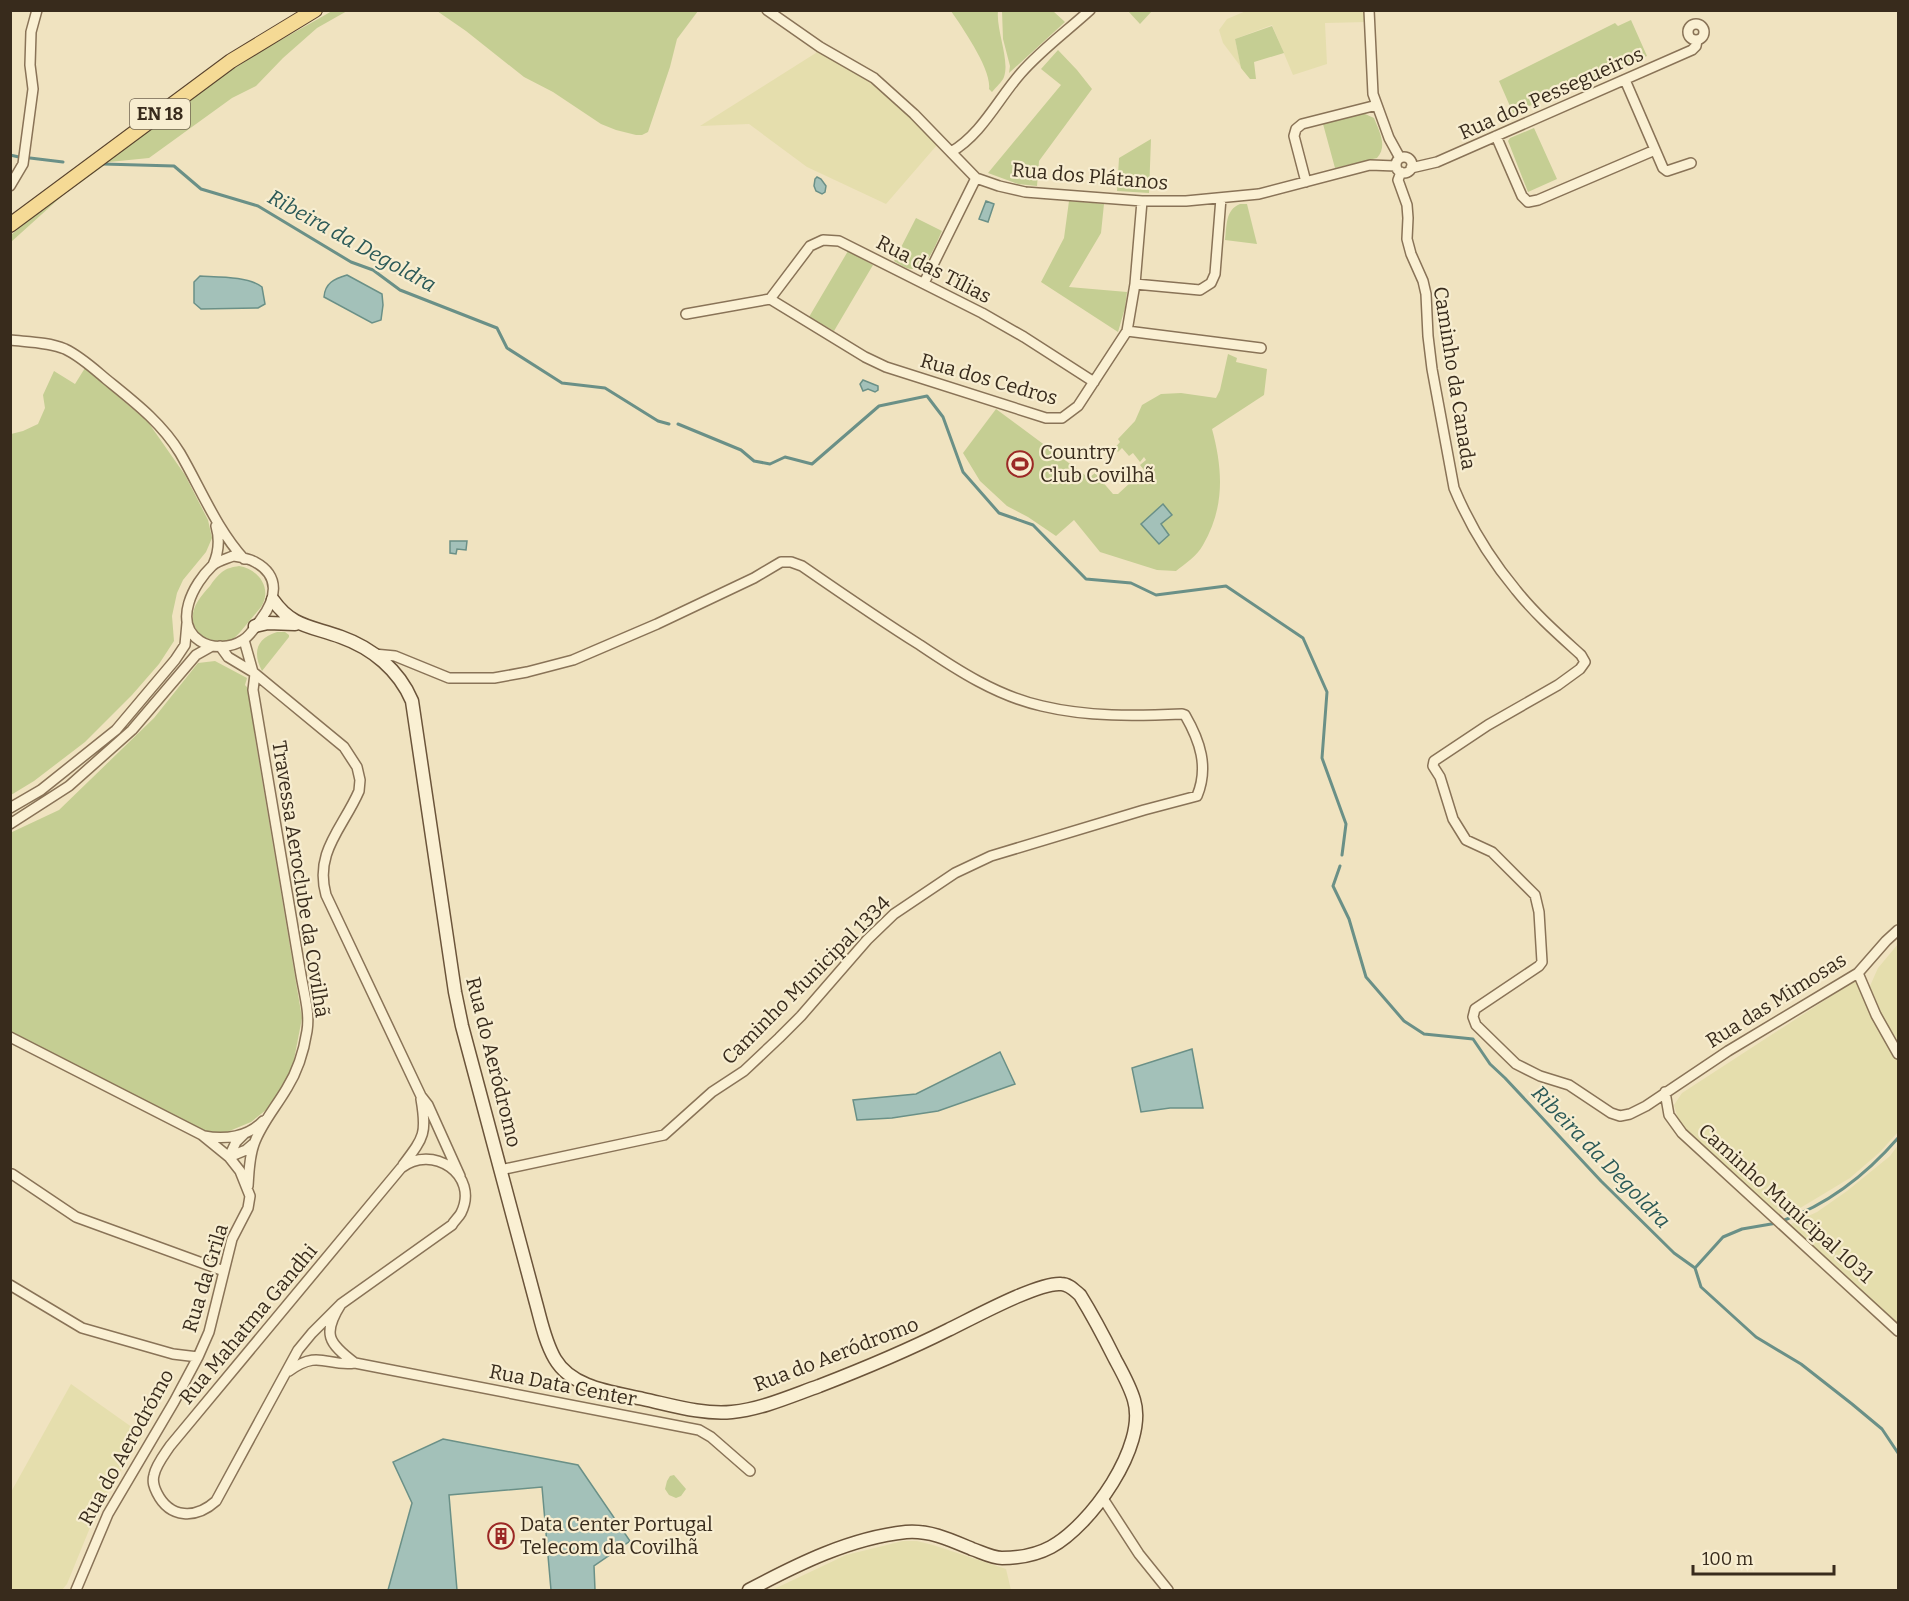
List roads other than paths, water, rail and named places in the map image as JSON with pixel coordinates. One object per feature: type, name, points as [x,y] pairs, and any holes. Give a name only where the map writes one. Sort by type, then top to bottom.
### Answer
[{"type":"main road","name":"EN 18","points":[[10,225],[231,61],[315,10]]},
{"type":"main road","name":"Rua do Aeródromo","points":[[273,600],[287,617],[342,637],[374,654],[395,672],[412,701],[448,953],[462,1026],[536,1303],[549,1346],[561,1369],[588,1386],[707,1412],[731,1412],[762,1406],[871,1366],[1026,1294],[1060,1283],[1070,1286],[1080,1295],[1135,1400],[1134,1434],[1125,1456],[1102,1497],[1073,1531],[1050,1547],[1029,1555],[1000,1558],[933,1534],[905,1532],[849,1545],[817,1556],[749,1590]]},
{"type":"main road","points":[[255,626],[268,623],[301,624]]},
{"type":"street","points":[[10,186],[23,164],[33,89],[30,65],[31,32],[37,10]]},
{"type":"street","name":"Rua dos Plátanos","points":[[767,10],[820,47],[874,78],[914,114],[976,178],[999,186],[1025,192],[1142,201],[1186,201],[1259,194],[1370,165],[1399,166]]},
{"type":"street","points":[[1074,10],[1082,18]]},
{"type":"street","points":[[951,152],[964,144],[980,127],[1024,70],[1090,10]]},
{"type":"street","points":[[1369,10],[1374,93],[1377,105],[1399,166],[1408,159],[1411,168]]},
{"type":"street","name":"Rua dos Pessegueiros","points":[[1399,166],[1408,172],[1411,168],[1437,162],[1692,51],[1697,40]]},
{"type":"street","points":[[1625,80],[1663,168],[1667,171],[1691,163]]},
{"type":"street","points":[[1306,182],[1293,136],[1296,129],[1314,120],[1377,105]]},
{"type":"street","points":[[1496,136],[1522,196],[1528,202],[1538,200],[1655,150]]},
{"type":"street","name":"Caminho da Canada","points":[[1399,166],[1398,180],[1407,204],[1407,239],[1426,294],[1432,369],[1454,488],[1472,525],[1512,586],[1585,662],[1580,669],[1558,685],[1488,725],[1434,761],[1433,766],[1440,777],[1453,819],[1466,840],[1492,852],[1533,892],[1539,910],[1542,962],[1474,1009],[1473,1017],[1476,1025],[1516,1064],[1540,1076],[1569,1085],[1611,1113],[1620,1116],[1630,1114],[1665,1092]]},
{"type":"street","points":[[924,283],[976,178]]},
{"type":"street","points":[[1135,284],[1200,290],[1211,284],[1215,274],[1221,198]]},
{"type":"street","name":"Rua dos Cedros","points":[[770,299],[865,357],[886,367],[1046,418],[1057,419],[1068,415],[1078,406],[1128,331],[1135,284],[1142,201]]},
{"type":"street","name":"Rua das Tílias","points":[[770,299],[810,246],[823,240],[839,241],[924,283],[1024,337],[1094,382]]},
{"type":"street","points":[[686,314],[770,299]]},
{"type":"street","points":[[1128,331],[1261,348]]},
{"type":"street","points":[[10,340],[50,344],[66,349],[144,410],[162,427],[178,450],[230,543],[244,559]]},
{"type":"street","points":[[212,513],[219,543],[217,556],[213,565],[192,592],[186,610],[189,627],[197,640],[216,646],[226,646],[244,640],[255,626],[273,600],[274,584],[267,571],[253,561],[232,556],[213,565]]},
{"type":"street","name":"Caminho Municipal 1334","points":[[374,654],[395,656],[449,678],[494,678],[527,672],[573,660],[668,619],[782,562],[790,562],[802,566],[971,678],[1039,706],[1112,716],[1185,715],[1196,734],[1202,753],[1201,789],[1197,796],[992,856],[955,873],[914,899],[894,914],[867,940],[779,1038],[744,1071],[712,1092],[664,1135],[500,1170]]},
{"type":"street","points":[[10,808],[40,790],[116,730],[185,645],[188,620]]},
{"type":"street","points":[[244,640],[254,673]]},
{"type":"street","points":[[10,824],[69,786],[132,730],[196,655],[216,646]]},
{"type":"street","name":"Rua Mahatma Gandhi","points":[[216,646],[228,657],[254,673],[344,747],[357,767],[360,780],[359,791],[324,860],[323,881],[326,895],[421,1096],[428,1105],[459,1170],[464,1188],[464,1199],[461,1213],[452,1224],[341,1304],[298,1350],[216,1501],[207,1509],[194,1514],[180,1513],[169,1508],[160,1499],[153,1486],[154,1474],[170,1446],[421,1142],[425,1130],[421,1096]]},
{"type":"street","name":"Travessa Aeroclube da Covilhã","points":[[202,1136],[231,1137],[258,1127],[289,1086],[308,1029],[307,1011],[254,700],[254,673]]},
{"type":"street","name":"Rua das Mimosas","points":[[1665,1092],[1728,1051],[1858,973],[1886,941],[1899,930]]},
{"type":"street","points":[[1858,973],[1876,1015],[1899,1054]]},
{"type":"street","points":[[10,1037],[202,1136],[229,1157],[240,1171],[248,1188]]},
{"type":"street","name":"Caminho Municipal 1031","points":[[1665,1092],[1669,1115],[1682,1133],[1899,1330]]},
{"type":"street","name":"Travessa Aeroclube da Covilhã","points":[[248,1188],[249,1163],[255,1142],[268,1116]]},
{"type":"street","name":"Travessa Aeroclube da Covilhã","points":[[229,1157],[236,1142],[245,1133]]},
{"type":"street","points":[[229,1157],[246,1150],[255,1142]]},
{"type":"street","points":[[403,1166],[431,1159],[448,1166],[461,1179]]},
{"type":"street","points":[[12,1174],[76,1217],[224,1271]]},
{"type":"street","name":"Rua da Grila","points":[[10,1285],[82,1328],[173,1354],[198,1356],[209,1332],[232,1239],[248,1208],[250,1196],[248,1188]]},
{"type":"street","points":[[341,1304],[331,1320],[329,1330],[339,1351],[355,1363]]},
{"type":"street","name":"Rua do Aerodrómo","points":[[76,1590],[108,1514],[174,1402],[198,1356]]},
{"type":"street","name":"Rua Data Center","points":[[285,1375],[297,1366],[312,1360],[326,1359],[699,1430],[711,1437],[750,1471]]},
{"type":"street","points":[[1102,1497],[1139,1554],[1168,1590]]},
{"type":"water","points":[[817,177],[826,186],[822,194],[816,191],[814,186]]},
{"type":"water","points":[[986,201],[994,204],[988,222],[979,219]]},
{"type":"water","points":[[347,275],[382,294],[381,320],[372,323],[324,297],[326,288],[331,282]]},
{"type":"water","points":[[200,276],[232,278],[256,283],[262,287],[265,304],[258,308],[201,309],[194,303],[194,282]]},
{"type":"water","points":[[863,380],[878,386],[878,390],[863,391],[860,384]]},
{"type":"water","points":[[1163,504],[1172,515],[1161,524],[1169,535],[1159,544],[1141,524]]},
{"type":"water","points":[[450,541],[467,541],[466,550],[457,549],[456,554],[450,553]]},
{"type":"water","points":[[1192,1049],[1203,1108],[1170,1108],[1141,1112],[1132,1068]]},
{"type":"water","points":[[1000,1052],[1015,1084],[938,1111],[892,1118],[857,1120],[853,1100],[916,1094]]},
{"type":"water","points":[[443,1439],[578,1465],[630,1541],[594,1566],[595,1590],[551,1590],[542,1487],[449,1495],[457,1590],[388,1590],[412,1503],[393,1462]]},
{"type":"waterway","name":"Ribeira da Degoldra","points":[[10,155],[19,157]]},
{"type":"waterway","name":"Ribeira da Degoldra","points":[[30,158],[63,162]]},
{"type":"waterway","name":"Ribeira da Degoldra","points":[[103,164],[174,166],[201,189],[258,206],[351,262],[373,270],[400,290],[497,328],[507,348],[562,383],[605,388],[658,421],[669,424]]},
{"type":"waterway","name":"Ribeira da Degoldra","points":[[678,424],[741,450],[754,461],[770,464],[785,457],[812,464],[879,406],[927,396],[943,417],[963,472],[999,513],[1033,525],[1086,579],[1131,583],[1156,595],[1226,586],[1303,638],[1327,692],[1322,758],[1346,824],[1342,855]]},
{"type":"waterway","name":"Ribeira da Degoldra","points":[[1340,866],[1333,886],[1349,919],[1366,977],[1404,1021],[1424,1034],[1473,1039],[1490,1064],[1601,1181],[1674,1253],[1695,1268],[1701,1287],[1756,1337],[1801,1364],[1882,1429],[1898,1453]]},
{"type":"waterway","points":[[1782,1221],[1815,1206],[1846,1187],[1898,1138]]},
{"type":"waterway","points":[[1695,1268],[1723,1237],[1742,1229],[1777,1223]]},
{"type":"place","name":"Country Club Covilhã","points":[[1020,464]]},
{"type":"place","name":"Data Center Portugal Telecom da Covilhã","points":[[501,1536]]}]
